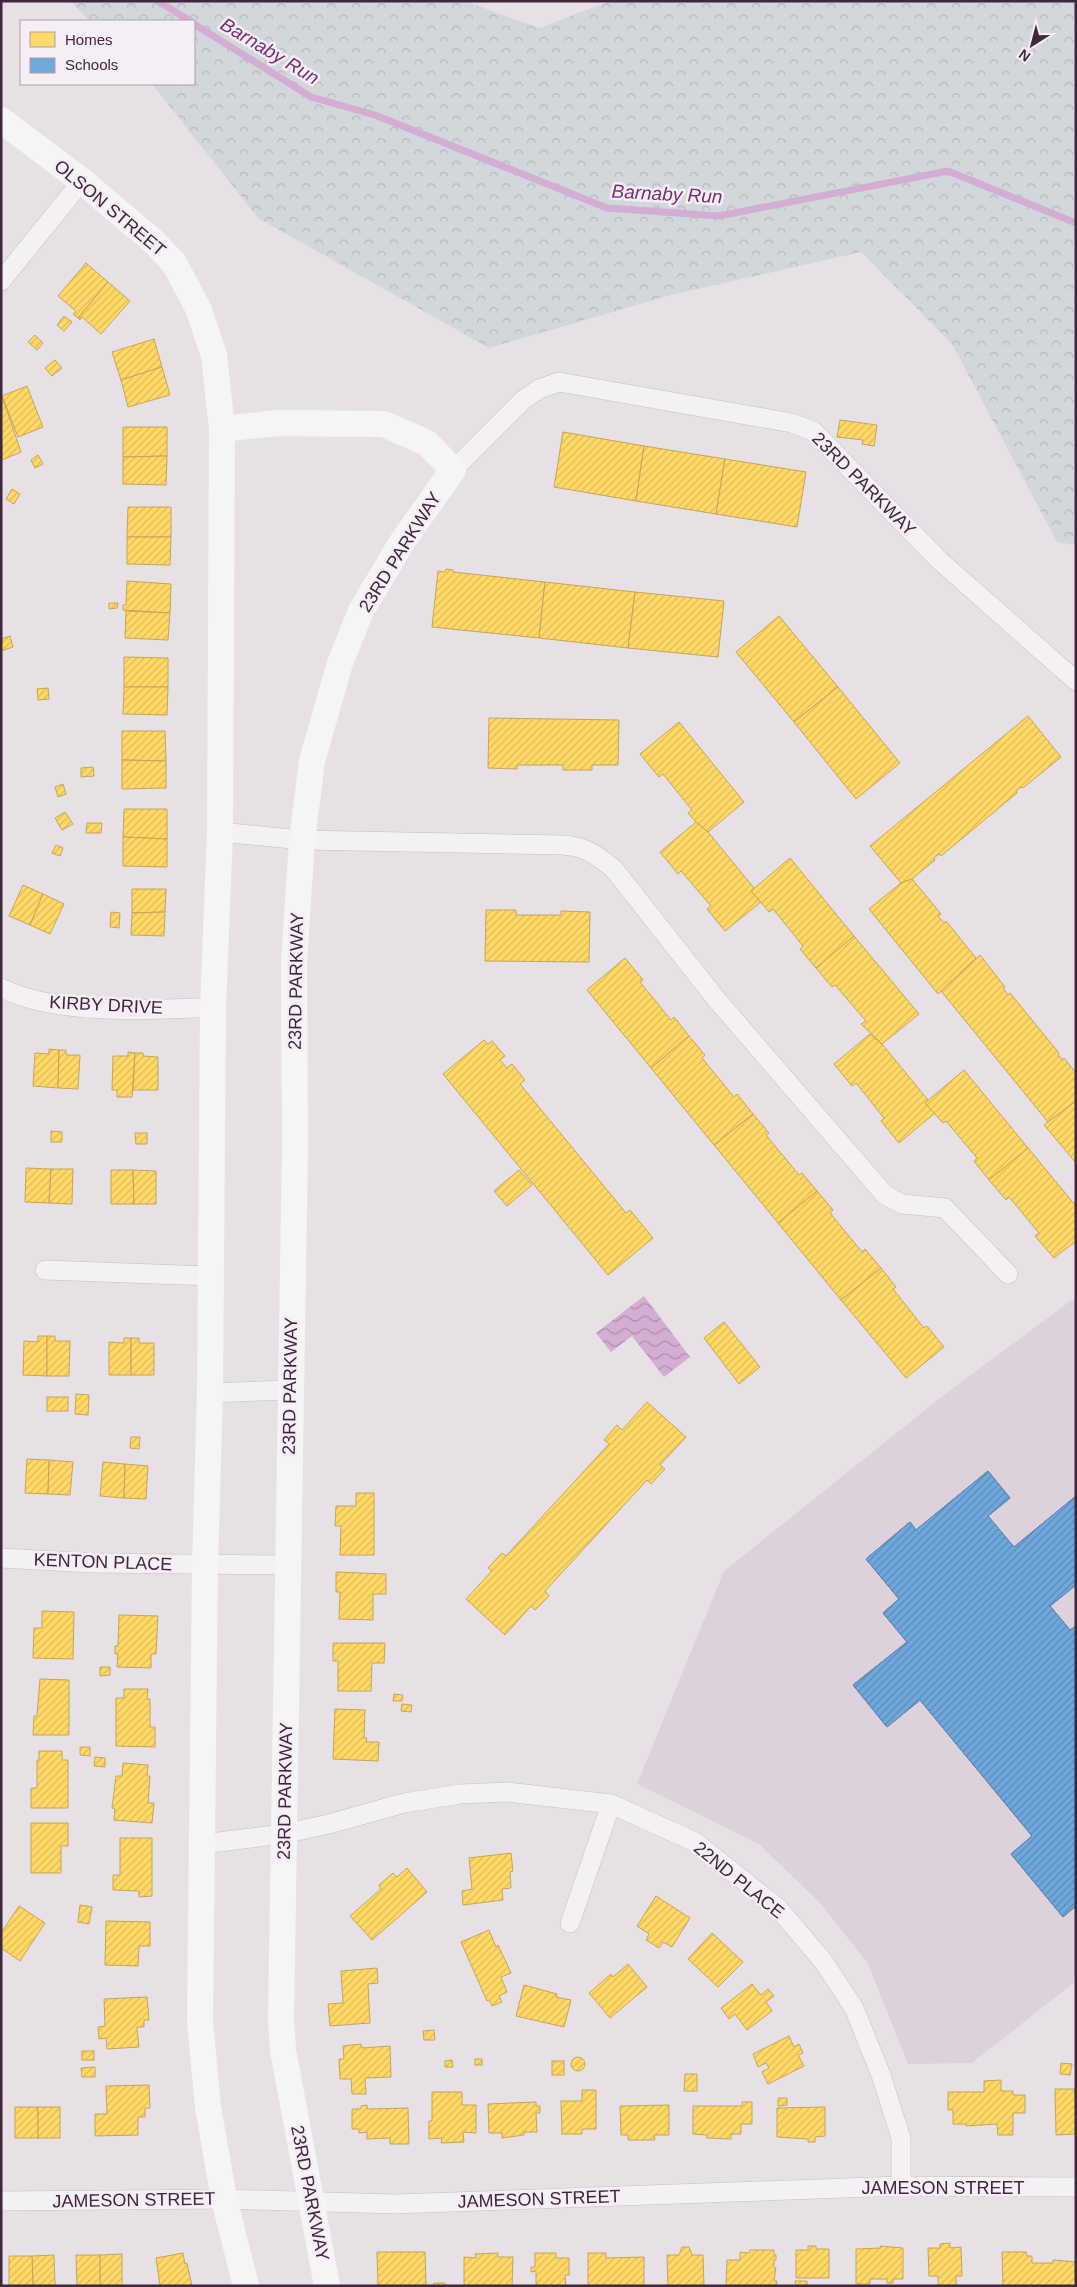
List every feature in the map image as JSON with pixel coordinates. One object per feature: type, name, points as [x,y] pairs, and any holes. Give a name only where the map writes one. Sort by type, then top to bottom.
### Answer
[{"type":"street","name":"OLSON STREET","points":[[1,120],[82,181],[154,241],[174,262],[198,308],[214,355],[222,429]]},
{"type":"street","points":[[1,281],[82,181]]},
{"type":"street","name":"23RD PARKWAY","points":[[328,2286],[298,2135],[282,2034],[283,1834],[295,1145],[294,962],[302,840],[312,761],[340,663],[361,611],[402,542],[452,470],[523,400],[539,389],[559,382],[792,423],[813,431],[939,560],[1076,680]]},
{"type":"street","points":[[246,2286],[224,2199],[208,2107],[200,2022],[205,1565],[210,1393],[212,1007],[220,832],[222,429],[277,423],[384,424],[427,443],[452,470]]},
{"type":"street","points":[[220,832],[302,840],[563,845],[581,847],[594,854],[613,868],[717,1000],[886,1195],[902,1204],[945,1208],[1008,1274]]},
{"type":"street","name":"KIRBY DRIVE","points":[[1,988],[13,994],[43,1002],[73,1006],[152,1010],[212,1007]]},
{"type":"street","points":[[45,1270],[210,1276]]},
{"type":"street","points":[[210,1393],[290,1390]]},
{"type":"street","name":"KENTON PLACE","points":[[1,1558],[92,1563],[288,1566]]},
{"type":"street","name":"22ND PLACE","points":[[202,1844],[283,1834],[329,1824],[404,1803],[460,1794],[507,1792],[611,1804],[695,1842],[778,1908],[823,1961],[854,2008],[881,2075],[901,2138],[901,2186]]},
{"type":"street","points":[[570,1923],[611,1804]]},
{"type":"street","name":"JAMESON STREET","points":[[1,2201],[224,2199],[312,2203],[404,2204],[901,2186],[1076,2187]]},
{"type":"shaded area","points":[[1076,1297],[1076,1981],[972,2063],[908,2064],[868,1964],[821,1904],[759,1844],[637,1784],[724,1571],[945,1394]]},
{"type":"green space","points":[[70,1],[465,1],[539,28],[610,1],[1076,1],[1076,545],[1057,542],[952,344],[861,252],[671,295],[489,348],[258,218],[153,85],[195,85],[195,20],[89,20]]},
{"type":"water","points":[[644,1296],[690,1357],[664,1377],[632,1336],[611,1352],[596,1333]]},
{"type":"building: Homes","points":[[86,263],[108,282],[78,318],[73,314],[76,311],[58,296]]},
{"type":"building: Homes","points":[[108,282],[130,301],[101,334],[82,317],[80,320],[78,318]]},
{"type":"building: Homes","points":[[64,316],[72,322],[64,331],[57,325]]},
{"type":"building: Homes","points":[[35,335],[43,343],[37,350],[28,342]]},
{"type":"building: Homes","points":[[154,339],[162,367],[121,380],[112,352]]},
{"type":"building: Homes","points":[[55,360],[62,368],[52,376],[45,368]]},
{"type":"building: Homes","points":[[162,367],[170,395],[128,407],[121,380]]},
{"type":"building: Homes","points":[[27,386],[43,427],[18,437],[2,396]]},
{"type":"building: Homes","points":[[1,396],[21,452],[2,460]]},
{"type":"building: Homes","points":[[840,420],[877,425],[874,446],[862,444],[863,440],[837,437]]},
{"type":"building: Homes","points":[[123,427],[167,427],[167,456],[123,457]]},
{"type":"building: Homes","points":[[563,432],[644,446],[636,501],[554,487]]},
{"type":"building: Homes","points":[[644,446],[725,459],[716,514],[636,501]]},
{"type":"building: Homes","points":[[38,455],[43,464],[35,468],[31,460]]},
{"type":"building: Homes","points":[[167,456],[166,485],[123,484],[123,457]]},
{"type":"building: Homes","points":[[725,459],[806,472],[797,527],[716,514]]},
{"type":"building: Homes","points":[[12,489],[20,494],[14,504],[6,499]]},
{"type":"building: Homes","points":[[128,507],[171,507],[171,537],[127,537]]},
{"type":"building: Homes","points":[[127,537],[171,537],[170,565],[127,564]]},
{"type":"building: Homes","points":[[446,569],[453,570],[453,572],[545,582],[539,638],[432,627],[438,571],[445,572]]},
{"type":"building: Homes","points":[[127,581],[171,584],[170,613],[123,610],[123,605],[126,605]]},
{"type":"building: Homes","points":[[545,582],[635,592],[628,648],[539,638]]},
{"type":"building: Homes","points":[[635,592],[724,601],[718,657],[628,648]]},
{"type":"building: Homes","points":[[109,603],[118,603],[117,608],[109,609]]},
{"type":"building: Homes","points":[[126,611],[170,613],[168,640],[125,638]]},
{"type":"building: Homes","points":[[779,616],[838,687],[794,722],[736,652]]},
{"type":"building: Homes","points":[[10,636],[13,647],[1,651],[1,639]]},
{"type":"building: Homes","points":[[124,657],[168,658],[168,687],[124,687]]},
{"type":"building: Homes","points":[[124,687],[168,687],[167,715],[123,714]]},
{"type":"building: Homes","points":[[838,687],[900,763],[856,799],[794,722]]},
{"type":"building: Homes","points":[[48,688],[49,699],[38,700],[37,689]]},
{"type":"building: Homes","points":[[1028,716],[1061,757],[1023,788],[1021,787],[1016,791],[1017,793],[941,856],[939,854],[934,858],[935,860],[912,879],[901,883],[870,846]]},
{"type":"building: Homes","points":[[489,718],[619,720],[618,765],[592,765],[592,770],[563,770],[563,765],[517,765],[517,769],[488,768]]},
{"type":"building: Homes","points":[[679,722],[744,802],[708,832],[688,813],[692,810],[663,774],[659,777],[640,754]]},
{"type":"building: Homes","points":[[122,731],[165,731],[166,761],[122,760]]},
{"type":"building: Homes","points":[[122,760],[166,761],[166,788],[122,789]]},
{"type":"building: Homes","points":[[93,767],[94,776],[81,777],[81,768]]},
{"type":"building: Homes","points":[[63,784],[66,794],[58,797],[55,787]]},
{"type":"building: Homes","points":[[124,809],[167,809],[167,839],[123,837]]},
{"type":"building: Homes","points":[[65,812],[73,824],[62,830],[55,818]]},
{"type":"building: Homes","points":[[696,822],[708,832],[754,888],[751,891],[761,902],[725,931],[707,909],[711,906],[681,871],[678,874],[660,852]]},
{"type":"building: Homes","points":[[87,823],[102,823],[101,833],[86,833]]},
{"type":"building: Homes","points":[[123,837],[167,839],[167,867],[123,866]]},
{"type":"building: Homes","points":[[56,845],[63,848],[60,856],[52,853]]},
{"type":"building: Homes","points":[[790,858],[854,936],[816,968],[800,949],[803,946],[773,909],[769,912],[751,891]]},
{"type":"building: Homes","points":[[912,879],[941,914],[938,916],[944,923],[946,921],[976,958],[938,994],[869,909],[901,883]]},
{"type":"building: Homes","points":[[23,885],[43,894],[30,925],[9,916]]},
{"type":"building: Homes","points":[[132,889],[166,889],[165,912],[132,913]]},
{"type":"building: Homes","points":[[43,894],[64,904],[50,934],[30,925]]},
{"type":"building: Homes","points":[[486,910],[516,910],[516,915],[561,915],[561,911],[590,912],[589,962],[485,961]]},
{"type":"building: Homes","points":[[111,912],[120,913],[119,928],[110,927]]},
{"type":"building: Homes","points":[[165,912],[164,936],[131,935],[132,913]]},
{"type":"building: Homes","points":[[854,936],[919,1014],[882,1044],[861,1024],[866,1021],[835,985],[832,987],[816,968]]},
{"type":"building: Homes","points":[[980,955],[1005,987],[1003,988],[1008,995],[1010,993],[1059,1053],[1062,1060],[1064,1058],[1076,1073],[1076,1101],[1048,1122],[941,991]]},
{"type":"building: Homes","points":[[625,958],[643,980],[640,982],[671,1020],[674,1017],[689,1036],[651,1068],[587,990]]},
{"type":"building: Homes","points":[[870,1034],[882,1044],[928,1100],[925,1103],[935,1113],[899,1143],[881,1121],[884,1118],[856,1083],[852,1086],[834,1064]]},
{"type":"building: Homes","points":[[689,1036],[705,1055],[702,1058],[734,1097],[737,1094],[753,1114],[714,1145],[651,1068]]},
{"type":"building: Homes","points":[[484,1040],[488,1044],[492,1041],[505,1056],[500,1060],[507,1068],[512,1064],[525,1080],[520,1084],[626,1213],[630,1210],[653,1238],[608,1275],[443,1074]]},
{"type":"building: Homes","points":[[49,1049],[59,1050],[58,1088],[33,1086],[35,1053],[49,1054]]},
{"type":"building: Homes","points":[[59,1050],[66,1050],[66,1055],[80,1055],[78,1089],[58,1088]]},
{"type":"building: Homes","points":[[128,1052],[135,1053],[132,1097],[117,1097],[117,1090],[112,1090],[113,1056],[128,1056]]},
{"type":"building: Homes","points":[[135,1053],[143,1053],[143,1056],[158,1057],[158,1090],[133,1090]]},
{"type":"building: Homes","points":[[964,1070],[1028,1148],[989,1180],[974,1161],[977,1158],[946,1121],[943,1123],[925,1103]]},
{"type":"building: Homes","points":[[1076,1101],[1076,1163],[1044,1125]]},
{"type":"building: Homes","points":[[753,1114],[769,1133],[766,1135],[799,1175],[802,1173],[817,1191],[778,1223],[714,1145]]},
{"type":"building: Homes","points":[[51,1131],[62,1132],[62,1142],[51,1142]]},
{"type":"building: Homes","points":[[135,1133],[147,1133],[147,1144],[136,1144]]},
{"type":"building: Homes","points":[[1028,1148],[1076,1206],[1076,1241],[1054,1258],[1035,1236],[1039,1233],[1009,1197],[1006,1200],[989,1180]]},
{"type":"building: Homes","points":[[26,1168],[51,1169],[49,1203],[25,1202]]},
{"type":"building: Homes","points":[[51,1169],[73,1169],[72,1204],[49,1203]]},
{"type":"building: Homes","points":[[111,1170],[133,1170],[134,1204],[111,1204]]},
{"type":"building: Homes","points":[[133,1170],[156,1171],[156,1204],[134,1204]]},
{"type":"building: Homes","points":[[519,1170],[532,1185],[507,1206],[494,1191]]},
{"type":"building: Homes","points":[[817,1191],[833,1210],[830,1213],[862,1252],[865,1249],[881,1268],[841,1300],[778,1223]]},
{"type":"building: Homes","points":[[881,1268],[896,1287],[893,1289],[924,1328],[927,1326],[944,1347],[906,1378],[841,1300]]},
{"type":"building: Homes","points":[[724,1322],[760,1367],[739,1384],[704,1338]]},
{"type":"building: Homes","points":[[38,1336],[47,1336],[47,1376],[23,1375],[24,1341],[38,1342]]},
{"type":"building: Homes","points":[[47,1336],[55,1336],[55,1341],[70,1341],[69,1376],[47,1376]]},
{"type":"building: Homes","points":[[124,1338],[131,1338],[131,1375],[109,1375],[109,1342],[124,1343]]},
{"type":"building: Homes","points":[[131,1338],[139,1338],[139,1343],[154,1343],[154,1375],[131,1375]]},
{"type":"building: Homes","points":[[76,1394],[89,1395],[88,1415],[75,1414]]},
{"type":"building: Homes","points":[[47,1397],[68,1397],[68,1411],[47,1411]]},
{"type":"building: Homes","points":[[647,1402],[686,1437],[660,1465],[665,1469],[651,1484],[647,1480],[545,1591],[549,1596],[535,1610],[531,1606],[505,1635],[466,1599],[492,1571],[488,1568],[502,1553],[506,1556],[609,1444],[604,1440],[617,1425],[622,1430]]},
{"type":"building: Homes","points":[[131,1437],[140,1437],[139,1449],[130,1448]]},
{"type":"building: Homes","points":[[27,1459],[49,1460],[48,1494],[25,1493]]},
{"type":"building: Homes","points":[[49,1460],[73,1462],[70,1495],[48,1494]]},
{"type":"building: Homes","points":[[103,1462],[125,1464],[124,1498],[100,1496]]},
{"type":"building: Homes","points":[[125,1464],[148,1466],[146,1499],[124,1498]]},
{"type":"building: Homes","points":[[356,1493],[374,1493],[374,1555],[340,1555],[341,1526],[335,1526],[336,1506],[356,1506]]},
{"type":"building: Homes","points":[[336,1572],[386,1574],[386,1594],[373,1594],[373,1620],[339,1619],[340,1592],[336,1592]]},
{"type":"building: Homes","points":[[42,1611],[74,1612],[73,1659],[33,1658],[34,1628],[42,1628]]},
{"type":"building: Homes","points":[[119,1615],[158,1616],[156,1654],[151,1654],[151,1668],[117,1667],[118,1654],[115,1654],[115,1646],[118,1646]]},
{"type":"building: Homes","points":[[333,1643],[385,1643],[384,1663],[372,1663],[371,1691],[338,1691],[338,1661],[333,1661]]},
{"type":"building: Homes","points":[[100,1667],[110,1667],[110,1675],[100,1676]]},
{"type":"building: Homes","points":[[40,1679],[69,1680],[69,1735],[33,1735],[34,1716],[37,1716]]},
{"type":"building: Homes","points":[[124,1689],[148,1689],[147,1699],[150,1699],[150,1727],[155,1727],[155,1747],[116,1746],[116,1698],[124,1698]]},
{"type":"building: Homes","points":[[394,1694],[403,1695],[402,1701],[393,1701]]},
{"type":"building: Homes","points":[[402,1704],[412,1705],[411,1712],[401,1711]]},
{"type":"building: Homes","points":[[335,1709],[365,1710],[364,1738],[367,1738],[366,1742],[379,1742],[378,1761],[333,1759]]},
{"type":"building: Homes","points":[[80,1747],[90,1747],[90,1756],[80,1755]]},
{"type":"building: Homes","points":[[39,1751],[62,1751],[62,1760],[68,1760],[68,1808],[31,1808],[31,1788],[37,1788],[37,1760],[39,1760]]},
{"type":"building: Homes","points":[[95,1757],[105,1758],[105,1767],[94,1766]]},
{"type":"building: Homes","points":[[123,1763],[148,1765],[147,1776],[150,1776],[148,1803],[154,1803],[152,1823],[114,1820],[115,1809],[112,1808],[116,1776],[122,1776]]},
{"type":"building: Homes","points":[[31,1823],[68,1823],[68,1846],[61,1846],[61,1873],[31,1873]]},
{"type":"building: Homes","points":[[120,1838],[152,1838],[152,1896],[139,1897],[139,1891],[113,1890],[113,1875],[120,1875]]},
{"type":"building: Homes","points":[[511,1853],[513,1871],[510,1872],[511,1888],[502,1889],[503,1900],[463,1905],[462,1891],[472,1889],[469,1858]]},
{"type":"building: Homes","points":[[407,1868],[427,1892],[372,1940],[350,1916],[381,1889],[379,1885],[393,1873],[397,1877]]},
{"type":"building: Homes","points":[[656,1896],[690,1918],[672,1947],[663,1942],[659,1948],[646,1940],[649,1934],[637,1926]]},
{"type":"building: Homes","points":[[80,1905],[92,1907],[89,1924],[78,1922]]},
{"type":"building: Homes","points":[[19,1906],[45,1923],[20,1961],[1,1948],[1,1933]]},
{"type":"building: Homes","points":[[106,1921],[150,1922],[150,1946],[139,1946],[138,1966],[105,1965]]},
{"type":"building: Homes","points":[[489,1930],[496,1947],[498,1945],[511,1973],[501,1977],[507,1992],[499,1996],[502,2002],[492,2006],[489,2000],[487,2001],[461,1942]]},
{"type":"building: Homes","points":[[712,1933],[743,1962],[718,1987],[688,1959]]},
{"type":"building: Homes","points":[[628,1964],[647,1987],[610,2018],[589,1993],[611,1974],[613,1977]]},
{"type":"building: Homes","points":[[377,1968],[378,1983],[368,1984],[370,2023],[330,2026],[328,2004],[343,2003],[341,1971]]},
{"type":"building: Homes","points":[[752,1984],[761,1995],[768,1989],[774,1996],[766,2002],[772,2011],[747,2030],[735,2014],[729,2019],[721,2008]]},
{"type":"building: Homes","points":[[524,1985],[557,1994],[556,1997],[571,2000],[564,2027],[516,2016]]},
{"type":"building: Homes","points":[[147,1997],[149,2020],[144,2020],[144,2027],[137,2027],[139,2047],[107,2049],[106,2038],[99,2039],[98,2027],[105,2026],[104,1999]]},
{"type":"building: Homes","points":[[434,2030],[435,2040],[424,2040],[423,2031]]},
{"type":"building: Homes","points":[[789,2036],[794,2047],[799,2044],[803,2053],[798,2055],[804,2066],[768,2084],[762,2072],[769,2068],[766,2063],[758,2067],[753,2054]]},
{"type":"building: Homes","points":[[361,2044],[362,2048],[390,2046],[391,2077],[365,2078],[366,2094],[352,2094],[351,2079],[340,2079],[339,2059],[344,2059],[343,2046]]},
{"type":"building: Homes","points":[[82,2051],[94,2051],[94,2060],[82,2060]]},
{"type":"building: Homes","points":[[578,2057],[583,2059],[585,2064],[583,2069],[578,2071],[573,2069],[571,2064],[573,2059]]},
{"type":"building: Homes","points":[[475,2059],[482,2059],[482,2065],[475,2065]]},
{"type":"building: Homes","points":[[452,2060],[453,2067],[445,2067],[445,2061]]},
{"type":"building: Homes","points":[[552,2061],[564,2061],[564,2075],[552,2075]]},
{"type":"building: Homes","points":[[1061,2063],[1072,2064],[1070,2075],[1060,2074]]},
{"type":"building: Homes","points":[[95,2067],[95,2077],[82,2077],[81,2068]]},
{"type":"building: Homes","points":[[685,2074],[697,2074],[697,2091],[684,2091]]},
{"type":"building: Homes","points":[[1001,2080],[1001,2091],[1013,2091],[1013,2095],[1025,2095],[1025,2113],[1013,2113],[1013,2135],[998,2135],[997,2124],[966,2126],[966,2124],[953,2124],[953,2110],[948,2110],[948,2092],[984,2092],[984,2081]]},
{"type":"building: Homes","points":[[149,2085],[150,2108],[145,2108],[145,2117],[138,2117],[138,2135],[95,2136],[95,2114],[107,2114],[106,2086]]},
{"type":"building: Homes","points":[[1055,2089],[1075,2089],[1076,2134],[1056,2135]]},
{"type":"building: Homes","points":[[582,2090],[596,2090],[596,2129],[582,2129],[582,2134],[562,2134],[561,2101],[582,2101]]},
{"type":"building: Homes","points":[[432,2092],[462,2092],[462,2105],[476,2105],[476,2133],[463,2132],[464,2142],[441,2143],[442,2138],[429,2139],[429,2121],[432,2121]]},
{"type":"building: Homes","points":[[778,2098],[787,2098],[787,2105],[778,2106]]},
{"type":"building: Homes","points":[[536,2102],[536,2106],[540,2106],[540,2113],[536,2113],[537,2132],[524,2132],[524,2135],[502,2138],[502,2133],[489,2133],[488,2104]]},
{"type":"building: Homes","points":[[742,2102],[752,2102],[752,2124],[741,2124],[741,2134],[731,2134],[731,2139],[707,2138],[707,2135],[693,2134],[693,2106],[742,2106]]},
{"type":"building: Homes","points":[[367,2105],[367,2109],[408,2108],[409,2144],[390,2144],[390,2138],[367,2139],[367,2132],[359,2133],[359,2129],[352,2129],[352,2109],[361,2109],[361,2106]]},
{"type":"building: Homes","points":[[669,2105],[669,2135],[654,2135],[655,2140],[628,2140],[628,2135],[621,2135],[620,2106]]},
{"type":"building: Homes","points":[[15,2107],[38,2107],[38,2138],[15,2138]]},
{"type":"building: Homes","points":[[38,2107],[60,2107],[60,2138],[38,2138]]},
{"type":"building: Homes","points":[[825,2107],[825,2136],[815,2137],[815,2142],[808,2142],[808,2139],[777,2137],[777,2108]]},
{"type":"building: Homes","points":[[950,2243],[950,2248],[961,2247],[962,2276],[956,2276],[956,2286],[938,2286],[938,2276],[929,2276],[928,2248],[940,2248],[940,2244]]},
{"type":"building: Homes","points":[[808,2246],[816,2246],[816,2249],[829,2249],[829,2278],[796,2278],[796,2250],[808,2250]]},
{"type":"building: Homes","points":[[880,2246],[903,2248],[903,2279],[893,2279],[893,2283],[887,2283],[887,2279],[870,2279],[870,2284],[856,2284],[856,2249],[881,2248]]},
{"type":"building: Homes","points":[[682,2247],[689,2247],[692,2255],[703,2255],[704,2286],[668,2286],[667,2255],[679,2255]]},
{"type":"building: Homes","points":[[750,2250],[774,2250],[776,2260],[774,2260],[774,2268],[776,2268],[774,2281],[777,2281],[776,2285],[726,2286],[727,2260],[740,2260],[740,2252],[749,2253]]},
{"type":"building: Homes","points":[[377,2252],[425,2252],[426,2286],[378,2286]]},
{"type":"building: Homes","points":[[1002,2252],[1026,2252],[1027,2256],[1032,2256],[1032,2263],[1053,2263],[1053,2260],[1076,2262],[1076,2286],[1003,2286]]},
{"type":"building: Homes","points":[[183,2253],[192,2286],[160,2286],[156,2258]]},
{"type":"building: Homes","points":[[498,2253],[498,2257],[513,2257],[512,2286],[464,2286],[464,2257],[476,2258],[475,2254]]},
{"type":"building: Homes","points":[[535,2253],[556,2253],[556,2258],[569,2258],[569,2275],[565,2275],[566,2286],[536,2286],[536,2271],[531,2272],[531,2267],[535,2267]]},
{"type":"building: Homes","points":[[588,2253],[606,2253],[606,2258],[644,2257],[644,2286],[588,2286]]},
{"type":"building: Homes","points":[[122,2254],[122,2286],[100,2286],[100,2255]]},
{"type":"building: Homes","points":[[54,2255],[55,2286],[33,2286],[32,2256]]},
{"type":"building: Homes","points":[[76,2255],[100,2255],[100,2286],[77,2286]]},
{"type":"building: Homes","points":[[9,2256],[32,2256],[33,2286],[9,2286]]},
{"type":"building: Homes","points":[[795,2281],[807,2281],[807,2286],[796,2286]]},
{"type":"building: Homes","points":[[434,2283],[445,2283],[445,2286],[433,2286]]},
{"type":"building: Schools","points":[[988,1471],[1010,1498],[988,1516],[1014,1547],[1076,1496],[1076,1585],[1050,1606],[1070,1630],[1076,1626],[1076,1703],[1036,1655],[998,1686],[1035,1731],[1041,1726],[1054,1740],[1047,1746],[1076,1781],[1076,1906],[1063,1917],[1011,1854],[1032,1836],[920,1700],[887,1727],[853,1685],[907,1642],[883,1613],[899,1599],[866,1559],[910,1522],[916,1530]]},
{"type":"building: Schools","points":[[988,1471],[1010,1498],[988,1516],[1014,1547],[1076,1496],[1076,1585],[1050,1606],[1070,1630],[1076,1626],[1076,1906],[1063,1917],[1011,1854],[1032,1836],[920,1700],[887,1727],[853,1685],[907,1642],[883,1613],[899,1599],[866,1559],[910,1522],[916,1530]]},
{"type":"waterway","name":"Barnaby Run","points":[[158,1],[188,20]]},
{"type":"waterway","name":"Barnaby Run","points":[[195,25],[311,97],[375,115],[607,208],[719,216],[948,171],[1076,223]]}]
